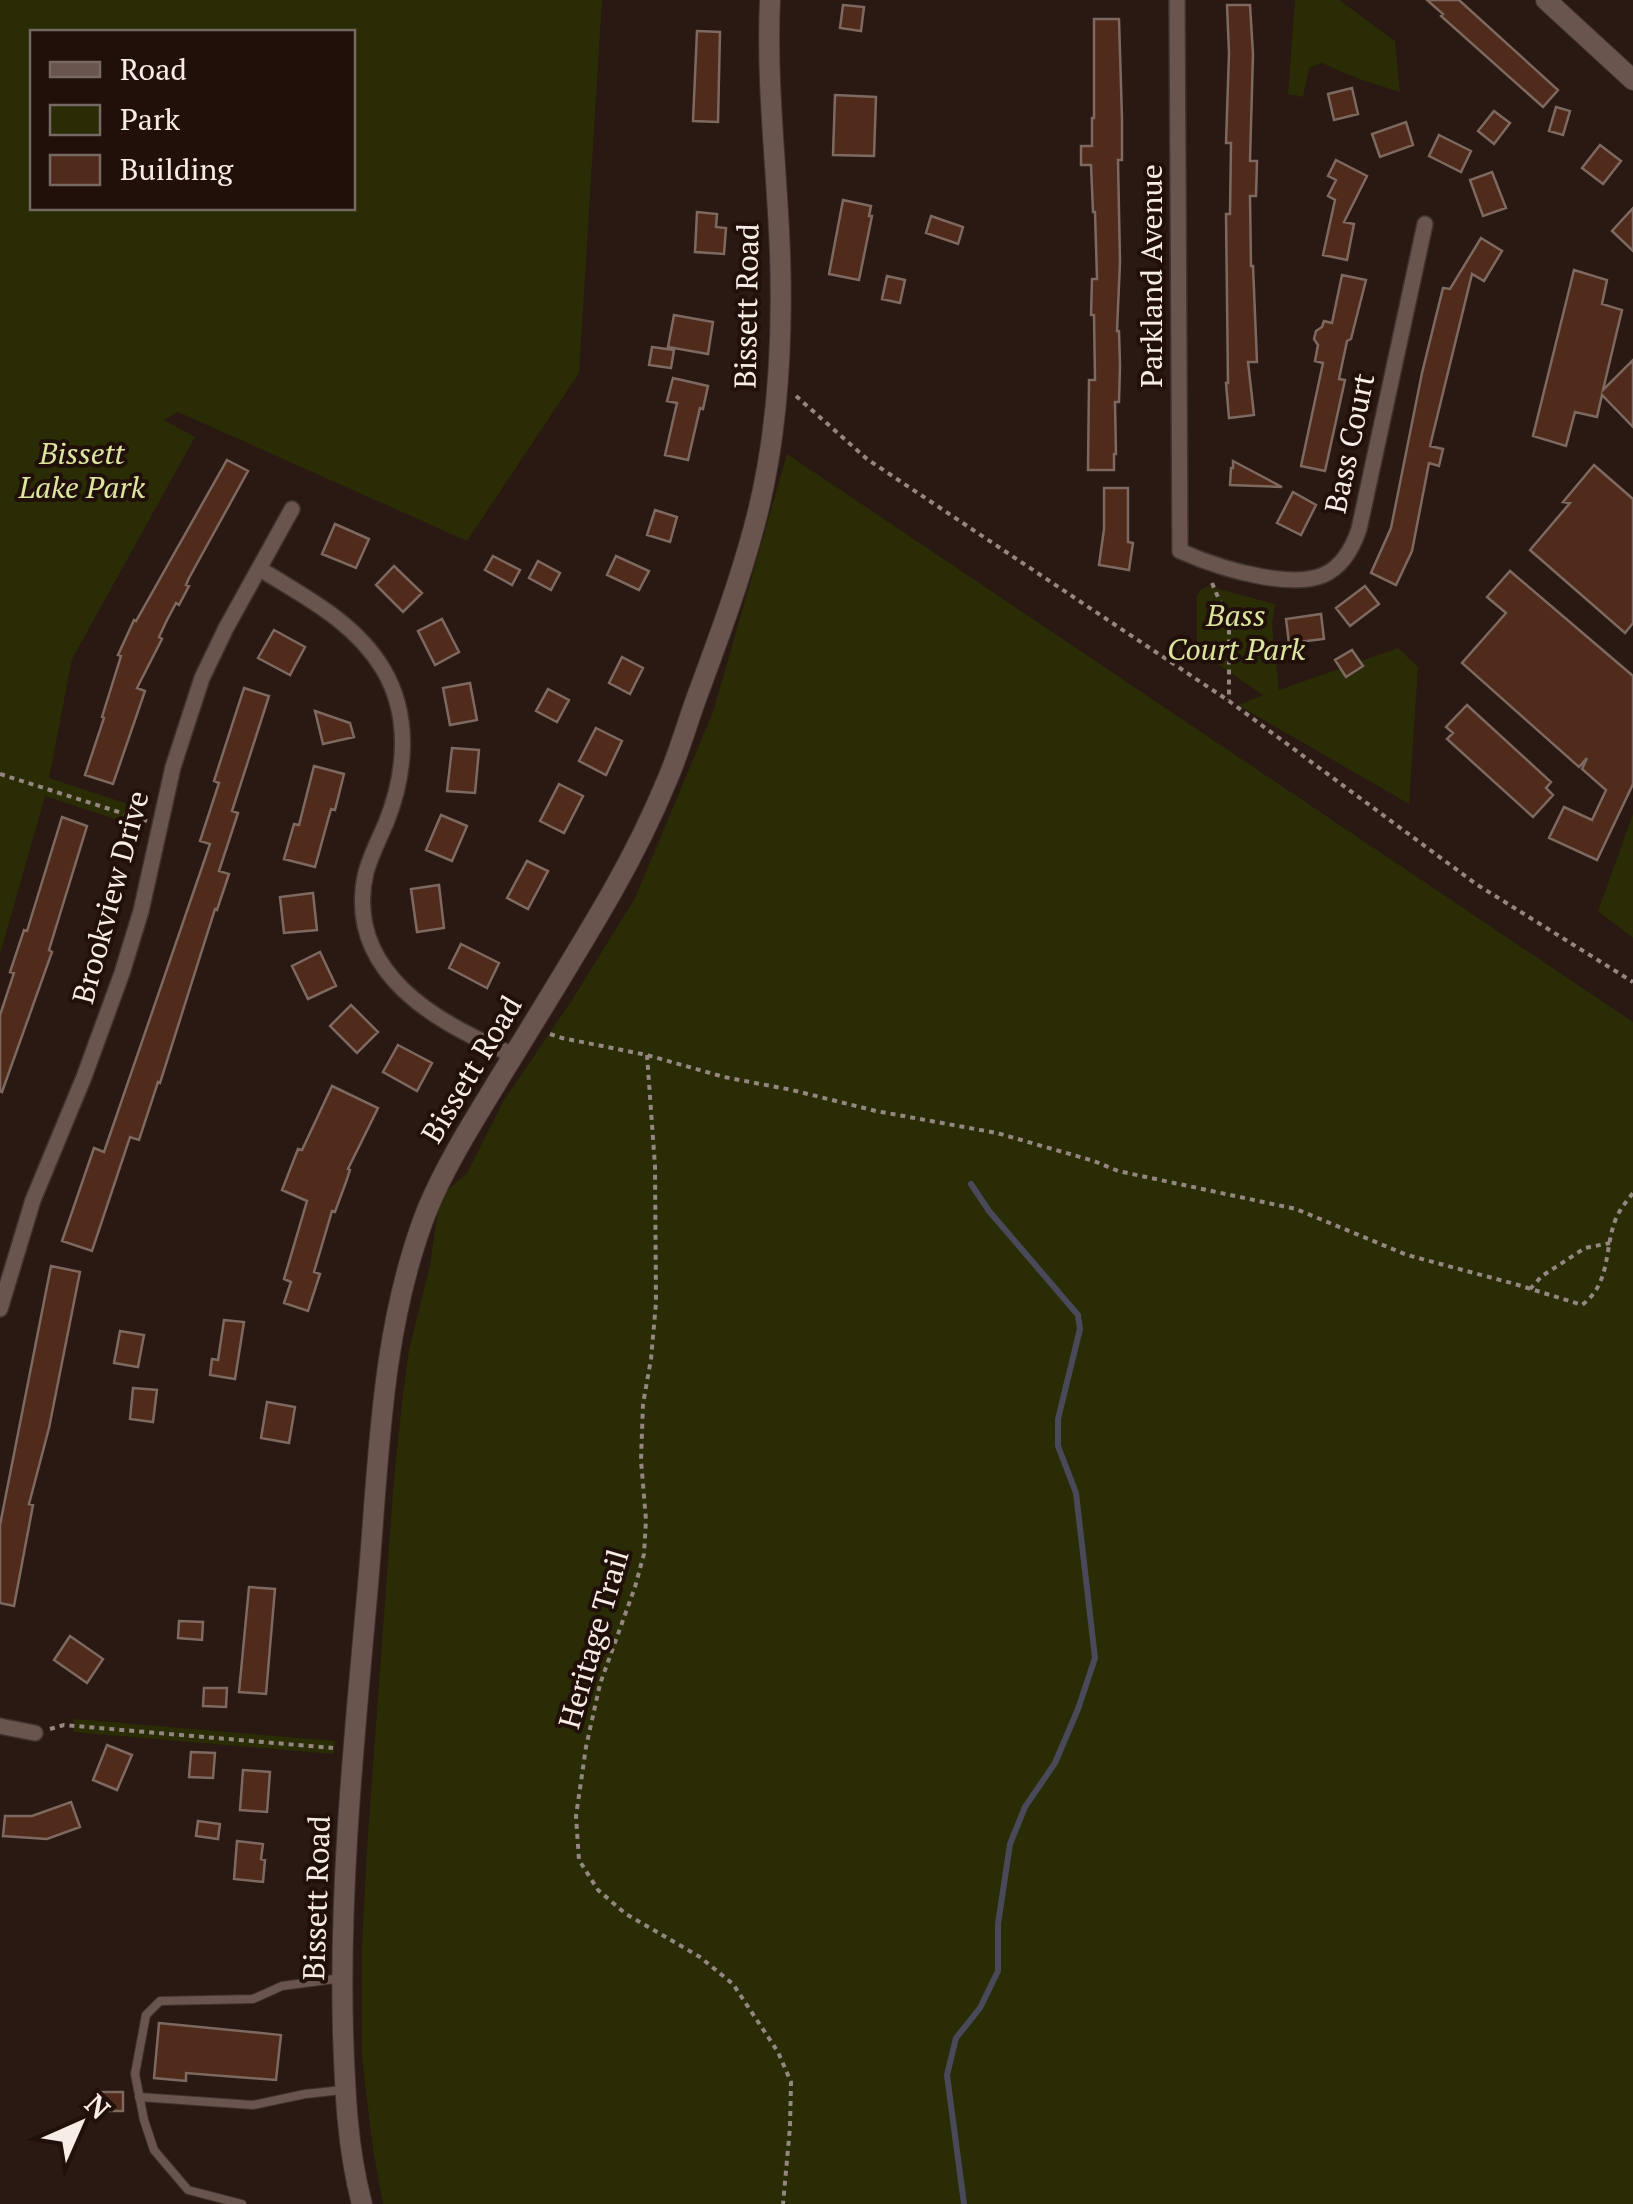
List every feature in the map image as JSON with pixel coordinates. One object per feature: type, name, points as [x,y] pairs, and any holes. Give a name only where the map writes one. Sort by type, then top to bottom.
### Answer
[{"type":"main road","name":"Bissett Road","points":[[362,2204],[348,2132],[342,1978],[353,1750],[387,1366],[403,1292],[426,1215],[444,1172],[641,839],[670,774],[754,528],[767,468],[778,380],[780,256],[768,52],[770,0]]},
{"type":"main road","points":[[1557,4],[1633,80]]},
{"type":"street","name":"Parkland Avenue","points":[[1177,0],[1180,551]]},
{"type":"street","name":"Bass Court","points":[[1180,551],[1244,573],[1296,582],[1326,574],[1349,551],[1358,529],[1425,224]]},
{"type":"street","name":"Brookview Drive","points":[[0,1308],[33,1200],[122,973],[174,767],[202,678],[292,509]]},
{"type":"street","points":[[260,569],[358,636],[382,668],[398,702],[403,732],[400,770],[388,819],[370,860],[364,892],[366,924],[376,954],[399,987],[422,1008],[514,1055]]},
{"type":"street","points":[[0,1726],[35,1733]]},
{"type":"lane","points":[[242,2204],[188,2190],[154,2150],[135,2074],[146,2014],[160,2001],[254,1999],[282,1986],[342,1978]]},
{"type":"lane","points":[[139,2097],[253,2105],[346,2090]]},
{"type":"path","points":[[778,380],[867,458],[1229,701],[1476,884],[1633,982]]},
{"type":"path","points":[[1202,560],[1229,623],[1229,701]]},
{"type":"path","points":[[0,774],[161,826]]},
{"type":"path","points":[[531,1026],[562,1038],[646,1055],[724,1077],[876,1111],[997,1132],[1118,1171],[1296,1209],[1406,1255],[1582,1305],[1594,1296],[1614,1224],[1633,1192]]},
{"type":"path","name":"Heritage Trail","points":[[646,1055],[655,1166],[656,1303],[642,1404],[644,1554],[600,1684],[586,1747],[576,1816],[579,1860],[598,1890],[626,1914],[700,1956],[734,1984],[778,2052],[791,2082],[783,2204]]},
{"type":"path","points":[[1530,1288],[1585,1248],[1610,1243]]},
{"type":"path","points":[[35,1733],[64,1724],[353,1750]]},
{"type":"green space","name":"Bissett Lake Park","points":[[0,0],[602,0],[579,373],[467,541],[178,412],[164,420],[195,437],[72,659],[49,778],[131,805],[127,823],[45,796],[0,954]]},
{"type":"green space","points":[[1295,0],[1339,0],[1395,41],[1400,92],[1322,63],[1309,68],[1303,97],[1288,94]]},
{"type":"green space","points":[[787,454],[1633,1022],[1633,2204],[383,2204],[362,2058],[367,1848],[403,1394],[440,1196],[467,1173],[503,1102],[635,898],[713,712]]},
{"type":"green space","name":"Bass Court Park","points":[[1208,586],[1275,604],[1272,625],[1279,690],[1398,648],[1418,667],[1409,804],[1238,705],[1263,695],[1197,650],[1197,596]]},
{"type":"green space","points":[[1633,814],[1633,938],[1598,911]]},
{"type":"green space","points":[[74,1719],[335,1741],[334,1754],[73,1732]]},
{"type":"building","points":[[1427,0],[1459,0],[1558,90],[1543,107]]},
{"type":"building","points":[[843,5],[864,7],[861,31],[840,28]]},
{"type":"building","points":[[1227,5],[1250,5],[1250,161],[1257,161],[1256,196],[1250,196],[1257,362],[1248,362],[1254,415],[1229,418],[1226,214],[1230,214],[1231,143],[1226,143]]},
{"type":"building","points":[[1094,19],[1119,19],[1120,366],[1114,470],[1088,470],[1089,380],[1095,380],[1092,279],[1097,279],[1091,165],[1081,165],[1081,146],[1092,146]]},
{"type":"building","points":[[697,31],[720,32],[718,122],[693,121]]},
{"type":"building","points":[[1352,88],[1358,114],[1334,120],[1328,94]]},
{"type":"building","points":[[835,95],[876,97],[874,156],[833,155]]},
{"type":"building","points":[[1556,107],[1570,111],[1563,135],[1549,131]]},
{"type":"building","points":[[1494,111],[1510,123],[1494,144],[1478,131]]},
{"type":"building","points":[[1406,122],[1413,145],[1380,157],[1372,134]]},
{"type":"building","points":[[1439,135],[1471,151],[1461,172],[1429,156]]},
{"type":"building","points":[[1600,145],[1621,161],[1603,184],[1582,168]]},
{"type":"building","points":[[1336,160],[1367,176],[1344,222],[1354,224],[1347,260],[1323,255],[1335,200],[1328,196],[1336,180],[1328,176]]},
{"type":"building","points":[[1492,172],[1506,208],[1483,216],[1470,180]]},
{"type":"building","points":[[843,200],[871,206],[859,280],[829,274]]},
{"type":"building","points":[[1633,208],[1633,251],[1612,231]]},
{"type":"building","points":[[697,212],[717,214],[716,227],[726,228],[724,254],[695,252]]},
{"type":"building","points":[[931,216],[963,227],[958,244],[926,233]]},
{"type":"building","points":[[1481,238],[1502,251],[1484,281],[1472,274],[1430,446],[1443,449],[1439,466],[1429,463],[1412,551],[1396,585],[1371,573],[1391,528],[1443,288],[1450,289]]},
{"type":"building","points":[[1574,270],[1607,280],[1602,304],[1622,310],[1603,390],[1633,360],[1633,427],[1602,395],[1597,417],[1575,412],[1566,446],[1533,436]]},
{"type":"building","points":[[1342,275],[1366,280],[1351,339],[1347,341],[1339,379],[1345,380],[1325,471],[1301,466],[1323,363],[1315,361],[1318,345],[1314,339],[1324,321],[1332,323]]},
{"type":"building","points":[[887,276],[905,280],[900,303],[882,299]]},
{"type":"building","points":[[674,315],[713,322],[708,354],[668,347]]},
{"type":"building","points":[[652,347],[674,350],[671,368],[649,365]]},
{"type":"building","points":[[673,378],[708,386],[688,460],[665,455],[677,403],[667,401]]},
{"type":"building","points":[[227,460],[248,471],[189,578],[179,605],[176,603],[167,620],[159,637],[162,639],[137,688],[145,691],[113,784],[85,775],[104,718],[121,656],[118,655],[134,620]]},
{"type":"building","points":[[1233,461],[1282,487],[1230,485]]},
{"type":"building","points":[[1594,465],[1633,499],[1633,623],[1625,633],[1530,550],[1570,503],[1563,502]]},
{"type":"building","points":[[1104,488],[1128,488],[1128,542],[1133,543],[1129,570],[1099,565]]},
{"type":"building","points":[[1293,492],[1316,505],[1301,535],[1277,523]]},
{"type":"building","points":[[655,510],[677,517],[670,542],[647,535]]},
{"type":"building","points":[[335,524],[369,539],[356,568],[322,554]]},
{"type":"building","points":[[493,556],[520,570],[512,585],[485,570]]},
{"type":"building","points":[[616,556],[649,571],[639,590],[607,575]]},
{"type":"building","points":[[538,561],[560,573],[551,590],[529,578]]},
{"type":"building","points":[[394,566],[422,593],[403,612],[376,585]]},
{"type":"building","points":[[1510,571],[1633,676],[1633,784],[1597,860],[1549,838],[1564,807],[1592,820],[1606,790],[1582,769],[1587,758],[1579,767],[1462,663],[1506,613],[1487,597]]},
{"type":"building","points":[[1365,586],[1379,604],[1350,626],[1336,608]]},
{"type":"building","points":[[1321,614],[1324,639],[1289,643],[1286,619]]},
{"type":"building","points":[[442,619],[459,652],[435,665],[418,631]]},
{"type":"building","points":[[274,630],[305,647],[290,675],[258,658]]},
{"type":"building","points":[[1352,650],[1363,666],[1346,677],[1335,660]]},
{"type":"building","points":[[622,657],[643,668],[630,694],[609,683]]},
{"type":"building","points":[[470,683],[477,720],[450,725],[443,688]]},
{"type":"building","points":[[244,688],[269,696],[232,811],[238,813],[219,871],[229,874],[160,1083],[139,1140],[130,1137],[92,1251],[62,1241],[94,1148],[104,1152],[210,844],[200,841],[219,783],[214,781]]},
{"type":"building","points":[[548,689],[569,700],[557,722],[536,711]]},
{"type":"building","points":[[1467,705],[1551,782],[1546,788],[1553,795],[1533,817],[1447,739],[1453,733],[1446,727]]},
{"type":"building","points":[[315,711],[350,723],[354,737],[323,744]]},
{"type":"building","points":[[596,728],[622,741],[606,775],[579,761]]},
{"type":"building","points":[[452,748],[479,750],[475,793],[447,791]]},
{"type":"building","points":[[314,766],[344,774],[315,867],[284,859],[294,824],[299,825]]},
{"type":"building","points":[[559,784],[583,796],[564,833],[540,821]]},
{"type":"building","points":[[441,815],[467,826],[452,861],[426,850]]},
{"type":"building","points":[[62,817],[87,826],[49,950],[52,952],[2,1092],[0,1015],[14,973],[10,972],[24,930],[27,931]]},
{"type":"building","points":[[527,861],[548,871],[528,909],[507,898]]},
{"type":"building","points":[[439,885],[444,928],[417,932],[411,889]]},
{"type":"building","points":[[313,893],[317,930],[284,933],[280,897]]},
{"type":"building","points":[[461,944],[499,963],[487,988],[449,968]]},
{"type":"building","points":[[320,952],[336,986],[308,999],[292,966]]},
{"type":"building","points":[[351,1005],[378,1032],[357,1053],[330,1026]]},
{"type":"building","points":[[398,1045],[432,1063],[417,1091],[383,1072]]},
{"type":"building","points":[[332,1086],[378,1108],[348,1169],[335,1212],[332,1211],[314,1272],[320,1274],[308,1311],[284,1303],[291,1282],[284,1279],[307,1201],[282,1190],[298,1149],[302,1150]]},
{"type":"building","points":[[51,1266],[80,1272],[49,1428],[29,1504],[33,1505],[14,1606],[0,1603],[0,1525]]},
{"type":"building","points":[[224,1320],[244,1322],[235,1379],[210,1375],[212,1359],[218,1360]]},
{"type":"building","points":[[120,1331],[144,1335],[138,1367],[114,1363]]},
{"type":"building","points":[[133,1388],[157,1390],[153,1422],[130,1419]]},
{"type":"building","points":[[267,1402],[295,1407],[289,1443],[261,1438]]},
{"type":"building","points":[[249,1587],[275,1589],[266,1694],[239,1692]]},
{"type":"building","points":[[179,1621],[203,1622],[202,1640],[178,1638]]},
{"type":"building","points":[[70,1636],[103,1659],[87,1683],[54,1660]]},
{"type":"building","points":[[204,1688],[227,1688],[226,1707],[203,1706]]},
{"type":"building","points":[[107,1745],[132,1755],[117,1790],[93,1780]]},
{"type":"building","points":[[191,1752],[215,1753],[213,1778],[189,1777]]},
{"type":"building","points":[[243,1770],[270,1772],[267,1812],[240,1810]]},
{"type":"building","points":[[71,1802],[80,1827],[47,1839],[3,1836],[5,1816],[32,1816]]},
{"type":"building","points":[[198,1821],[220,1824],[218,1839],[196,1836]]},
{"type":"building","points":[[237,1841],[263,1844],[263,1882],[234,1879]]},
{"type":"building","points":[[159,2023],[281,2035],[276,2080],[186,2073],[186,2081],[154,2078]]},
{"type":"building","points":[[95,2092],[123,2092],[123,2111],[95,2111]]},
{"type":"waterway","points":[[964,2204],[947,2075],[956,2038],[980,2008],[998,1971],[998,1924],[1010,1844],[1025,1807],[1055,1763],[1095,1658],[1076,1493],[1058,1446],[1058,1419],[1080,1329],[1078,1315],[989,1211],[971,1184]]}]
